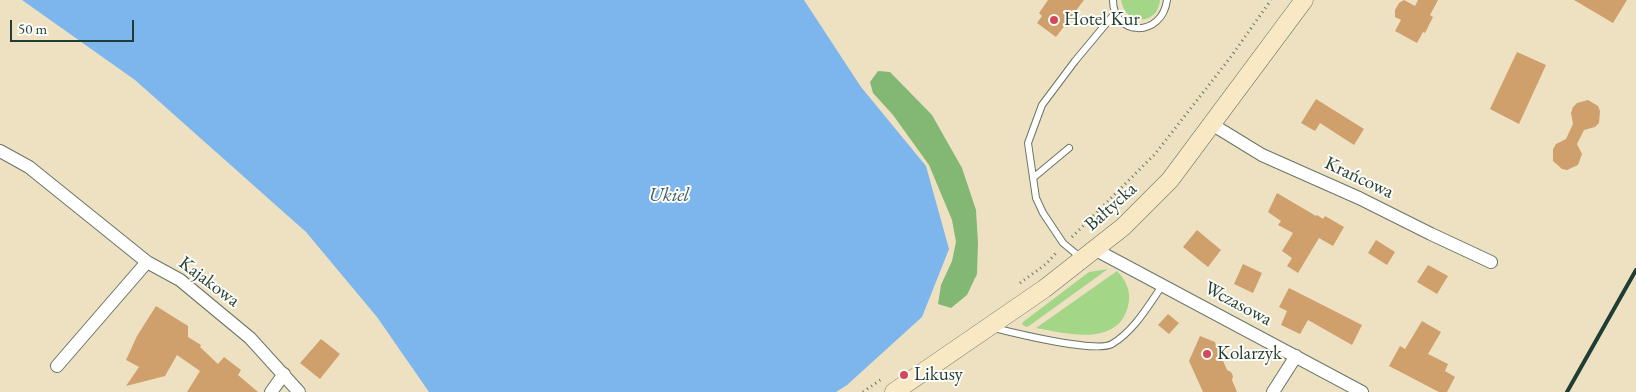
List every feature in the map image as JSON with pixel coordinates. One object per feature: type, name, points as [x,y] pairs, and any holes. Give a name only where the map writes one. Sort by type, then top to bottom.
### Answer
[{"type":"main road","name":"Bałtycka","points":[[894,392],[990,328],[1090,255],[1150,202],[1170,180],[1213,125],[1304,0]]},
{"type":"street","name":"Krańcowa","points":[[1213,125],[1262,155],[1359,198],[1491,262]]},
{"type":"street","points":[[0,150],[29,167],[147,262]]},
{"type":"street","name":"Wczasowa","points":[[1090,255],[1162,286],[1362,392]]},
{"type":"street","name":"Kajakowa","points":[[57,366],[147,262],[180,280],[250,338],[299,392]]},
{"type":"street","points":[[1273,392],[1296,356]]},
{"type":"street","points":[[271,392],[284,374]]},
{"type":"lane","points":[[1113,0],[1115,14],[1128,26],[1137,28],[1146,28],[1162,18],[1167,0]]},
{"type":"lane","points":[[1090,255],[1065,244],[1043,213],[1036,198],[1028,144],[1042,105],[1075,61],[1115,14]]},
{"type":"lane","points":[[1033,178],[1070,148]]},
{"type":"lane","points":[[990,328],[1088,346],[1110,345],[1132,328],[1162,286]]},
{"type":"path","points":[[1015,287],[1046,264],[1155,154],[1230,58],[1271,0]]},
{"type":"path","points":[[863,392],[885,377]]},
{"type":"green space","points":[[1121,0],[1160,0],[1154,15],[1141,20],[1128,15]]},
{"type":"green space","points":[[878,71],[890,72],[932,115],[962,168],[976,210],[977,274],[967,295],[951,308],[938,304],[941,285],[952,261],[956,242],[952,220],[929,165],[893,115],[873,93],[870,82]]},
{"type":"green space","points":[[1108,269],[1029,326],[1026,327],[1022,324],[1089,272]]},
{"type":"green space","points":[[1117,271],[1127,287],[1129,301],[1122,319],[1113,328],[1102,333],[1089,335],[1061,333],[1036,328]]},
{"type":"water","name":"Ukiel","points":[[22,0],[804,0],[861,87],[926,166],[949,249],[922,317],[847,385],[836,392],[429,392],[377,317],[306,232],[135,80]]},
{"type":"building","name":"Hotel Kur","points":[[1048,0],[1084,0],[1056,37],[1037,23],[1042,16],[1039,13]]},
{"type":"building","points":[[1404,0],[1415,6],[1418,0],[1438,0],[1430,15],[1433,17],[1425,33],[1423,32],[1417,43],[1395,31],[1401,20],[1395,17],[1395,10],[1399,3]]},
{"type":"building","points":[[1574,0],[1627,0],[1613,23]]},
{"type":"building","points":[[1517,52],[1546,65],[1519,124],[1490,109]]},
{"type":"building","points":[[1316,99],[1364,129],[1354,145],[1320,123],[1315,131],[1301,123]]},
{"type":"building","points":[[1588,100],[1598,106],[1600,111],[1599,123],[1595,127],[1584,130],[1577,144],[1582,154],[1578,165],[1567,170],[1562,169],[1553,161],[1553,149],[1556,144],[1566,139],[1573,124],[1571,113],[1573,107],[1577,103]]},
{"type":"building","points":[[1277,193],[1316,216],[1323,219],[1325,216],[1344,227],[1333,246],[1319,238],[1298,273],[1287,266],[1292,258],[1282,251],[1293,233],[1278,225],[1281,221],[1268,212]]},
{"type":"building","points":[[1197,230],[1221,250],[1208,267],[1183,247]]},
{"type":"building","points":[[1376,240],[1395,252],[1387,265],[1368,253]]},
{"type":"building","points":[[1243,264],[1262,273],[1253,293],[1234,284]]},
{"type":"building","points":[[1428,265],[1448,276],[1437,294],[1417,282]]},
{"type":"building","points":[[1289,288],[1362,325],[1352,345],[1308,320],[1300,334],[1281,325],[1287,311],[1279,307]]},
{"type":"building","points":[[156,306],[188,326],[188,337],[201,345],[200,347],[218,364],[224,357],[241,370],[238,375],[258,392],[187,392],[200,371],[177,355],[165,376],[126,386],[139,367],[126,360],[137,336]]},
{"type":"building","points":[[1168,314],[1179,323],[1169,334],[1158,325]]},
{"type":"building","points":[[1422,321],[1441,332],[1428,354],[1448,364],[1445,371],[1455,377],[1447,392],[1439,392],[1389,366],[1400,346],[1405,349]]},
{"type":"building","points":[[1200,336],[1215,342],[1216,346],[1220,348],[1227,370],[1233,376],[1232,380],[1237,392],[1203,392],[1189,361]]},
{"type":"building","points":[[321,339],[340,354],[320,379],[300,363]]},
{"type":"railway","points":[[1567,392],[1636,270]]},
{"type":"place","name":"Hotel Kur","points":[[1054,20]]},
{"type":"place","name":"Kolarzyk","points":[[1207,354]]},
{"type":"place","name":"Likusy","points":[[904,375]]}]
